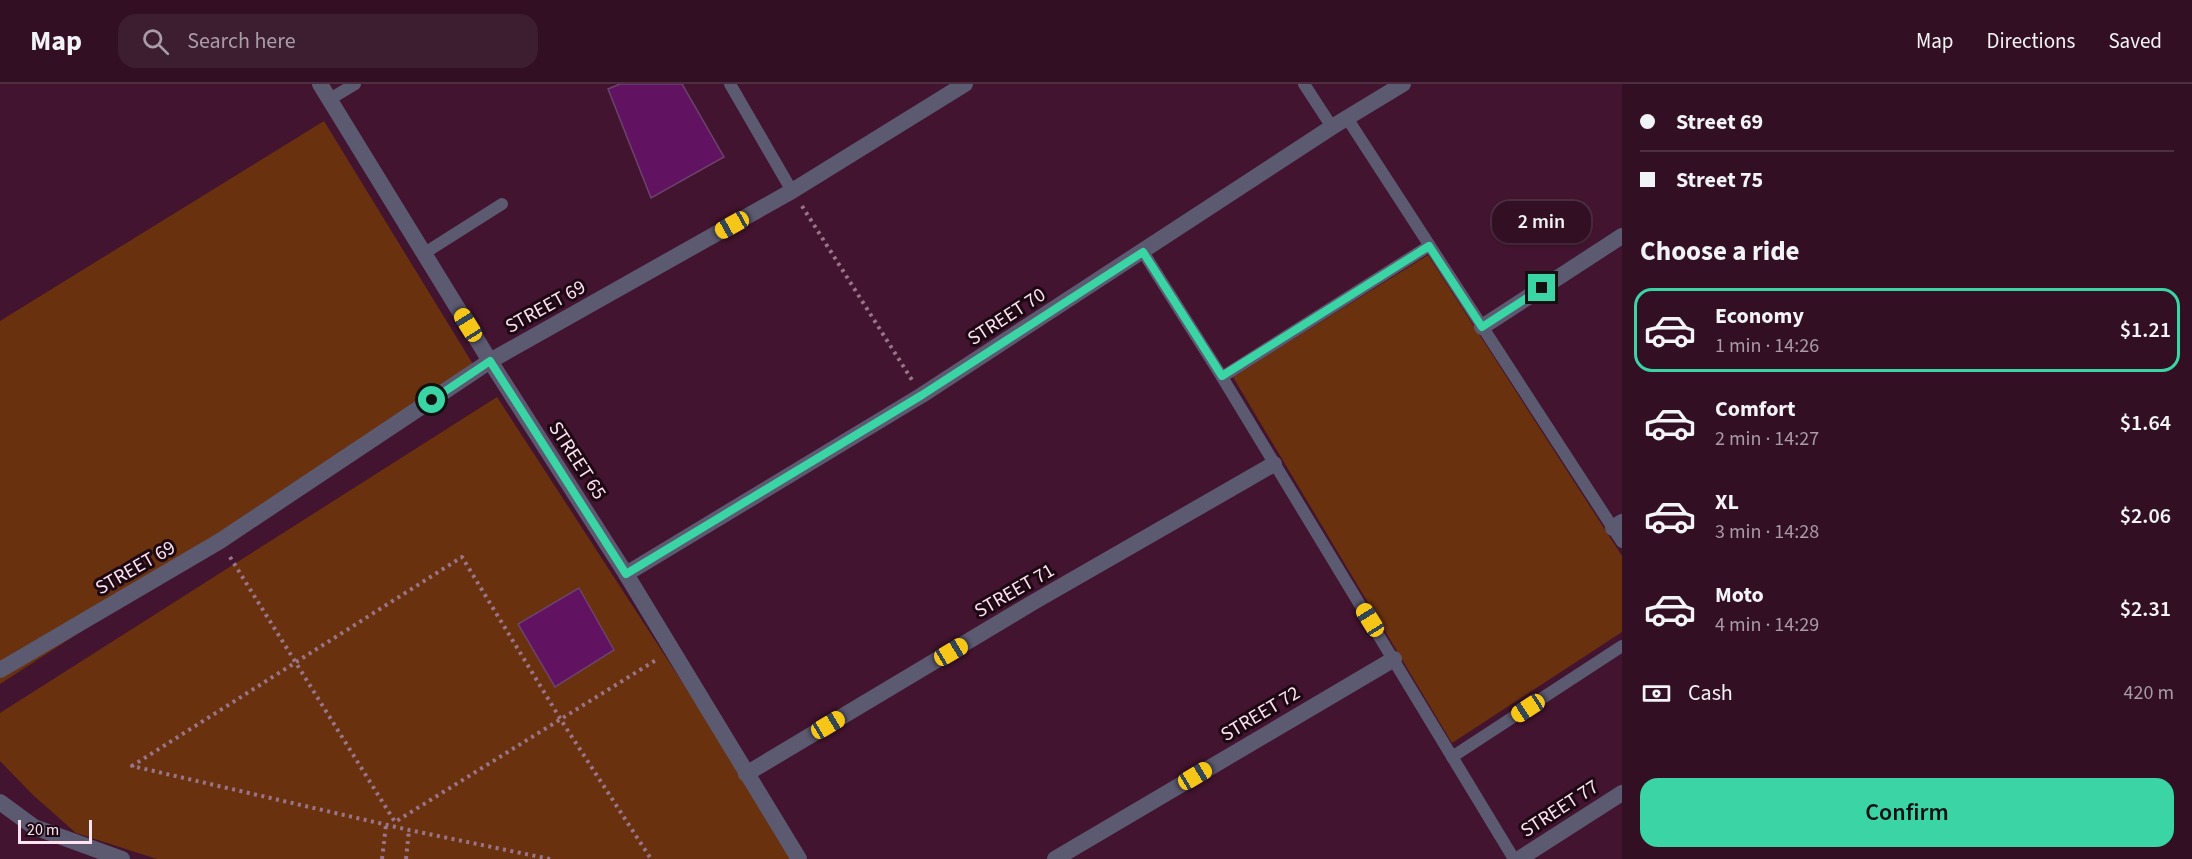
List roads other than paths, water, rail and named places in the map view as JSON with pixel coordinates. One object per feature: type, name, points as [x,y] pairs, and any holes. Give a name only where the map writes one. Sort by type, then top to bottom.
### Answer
[{"type":"street","name":"STREET 65","points":[[320,84],[423,254],[626,574],[799,859]]},
{"type":"street","name":"STREET 69","points":[[0,670],[220,541],[490,361],[792,190],[965,84]]},
{"type":"street","name":"STREET 70","points":[[626,574],[922,395],[1339,122],[1403,84]]},
{"type":"street","points":[[1482,327],[1622,236]]},
{"type":"street","name":"STREET 71","points":[[746,774],[1032,603],[1274,464]]},
{"type":"street","name":"STREET 72","points":[[1055,859],[1394,658]]},
{"type":"street","name":"STREET 77","points":[[1519,859],[1622,793]]},
{"type":"street","points":[[0,802],[34,827],[122,859]]},
{"type":"lane","points":[[330,99],[355,84]]},
{"type":"lane","points":[[730,84],[792,190]]},
{"type":"lane","points":[[1304,84],[1339,122],[1429,246],[1619,531]]},
{"type":"lane","points":[[423,254],[502,204]]},
{"type":"lane","points":[[1222,376],[1429,246]]},
{"type":"lane","points":[[1143,252],[1222,376],[1514,859]]},
{"type":"lane","points":[[1452,757],[1622,646]]}]
